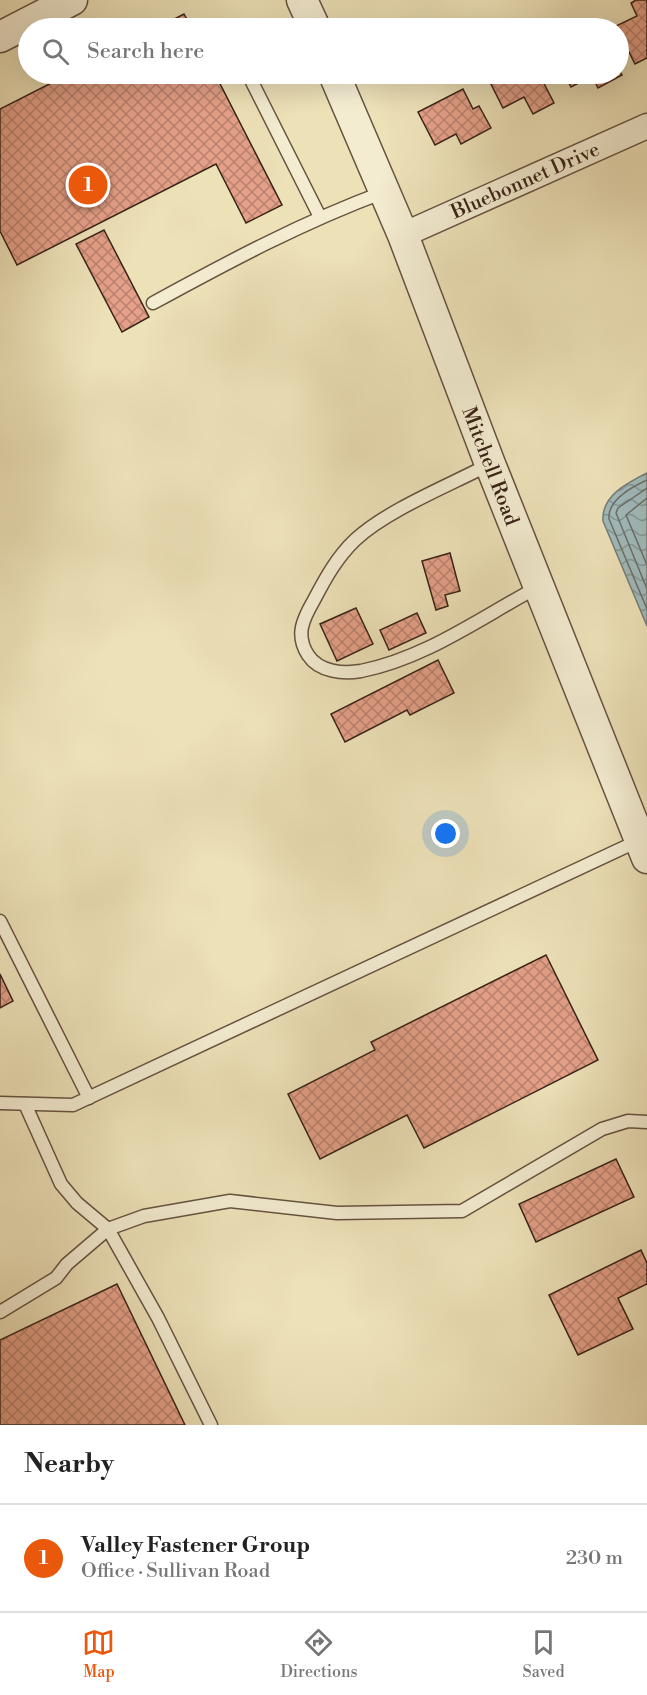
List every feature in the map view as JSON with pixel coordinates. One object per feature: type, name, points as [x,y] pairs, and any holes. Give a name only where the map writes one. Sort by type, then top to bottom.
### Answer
[{"type":"street","points":[[37,18],[72,0]]},
{"type":"street","points":[[302,0],[310,18]]},
{"type":"street","points":[[0,37],[18,28]]},
{"type":"street","name":"Mitchell Road","points":[[338,84],[403,235],[490,464],[645,845]]},
{"type":"street","name":"Bluebonnet Drive","points":[[403,235],[647,126]]},
{"type":"lane","points":[[253,84],[320,217]]},
{"type":"lane","points":[[153,303],[240,255],[320,217],[385,192]]},
{"type":"lane","points":[[490,464],[386,518],[356,539],[327,575],[301,623],[302,646],[310,658],[324,669],[337,672],[360,671],[410,656],[454,636],[539,586]]},
{"type":"lane","points":[[0,1102],[73,1106],[645,845]]},
{"type":"lane","points":[[0,921],[89,1098]]},
{"type":"lane","points":[[25,1104],[61,1184],[77,1203],[108,1229],[158,1318],[210,1425]]},
{"type":"lane","points":[[0,1312],[56,1278],[67,1264],[108,1229],[144,1216],[230,1201],[337,1213],[462,1211],[603,1129],[628,1121],[647,1122]]},
{"type":"water","points":[[647,473],[647,626],[603,521],[603,512],[606,504],[617,491]]},
{"type":"building","points":[[636,0],[647,0],[647,58],[635,64],[629,52],[629,20],[637,16],[631,3]]},
{"type":"building","points":[[49,84],[220,84],[282,205],[246,223],[216,164],[17,265],[0,231],[0,109]]},
{"type":"building","points":[[491,84],[544,84],[554,103],[533,114],[524,97],[503,108]]},
{"type":"building","points":[[463,89],[473,109],[479,106],[491,128],[461,144],[456,134],[435,145],[418,112]]},
{"type":"building","points":[[104,230],[149,317],[122,332],[76,244]]},
{"type":"building","points":[[450,553],[460,591],[445,595],[448,606],[436,610],[422,561]]},
{"type":"building","points":[[356,608],[373,644],[337,661],[320,624]]},
{"type":"building","points":[[417,613],[426,633],[389,650],[380,630]]},
{"type":"building","points":[[438,660],[454,693],[410,715],[407,710],[345,742],[331,714]]},
{"type":"building","points":[[546,955],[598,1060],[424,1148],[407,1115],[320,1159],[288,1094],[375,1050],[371,1042]]},
{"type":"building","points":[[0,974],[13,1001],[0,1008]]},
{"type":"building","points":[[616,1159],[634,1197],[536,1242],[519,1204]]},
{"type":"building","points":[[641,1250],[647,1263],[647,1284],[618,1298],[633,1329],[578,1355],[549,1295]]},
{"type":"building","points":[[117,1284],[185,1425],[0,1425],[0,1340]]},
{"type":"place","name":"Valley Fastener Group","points":[[88,185]]}]
